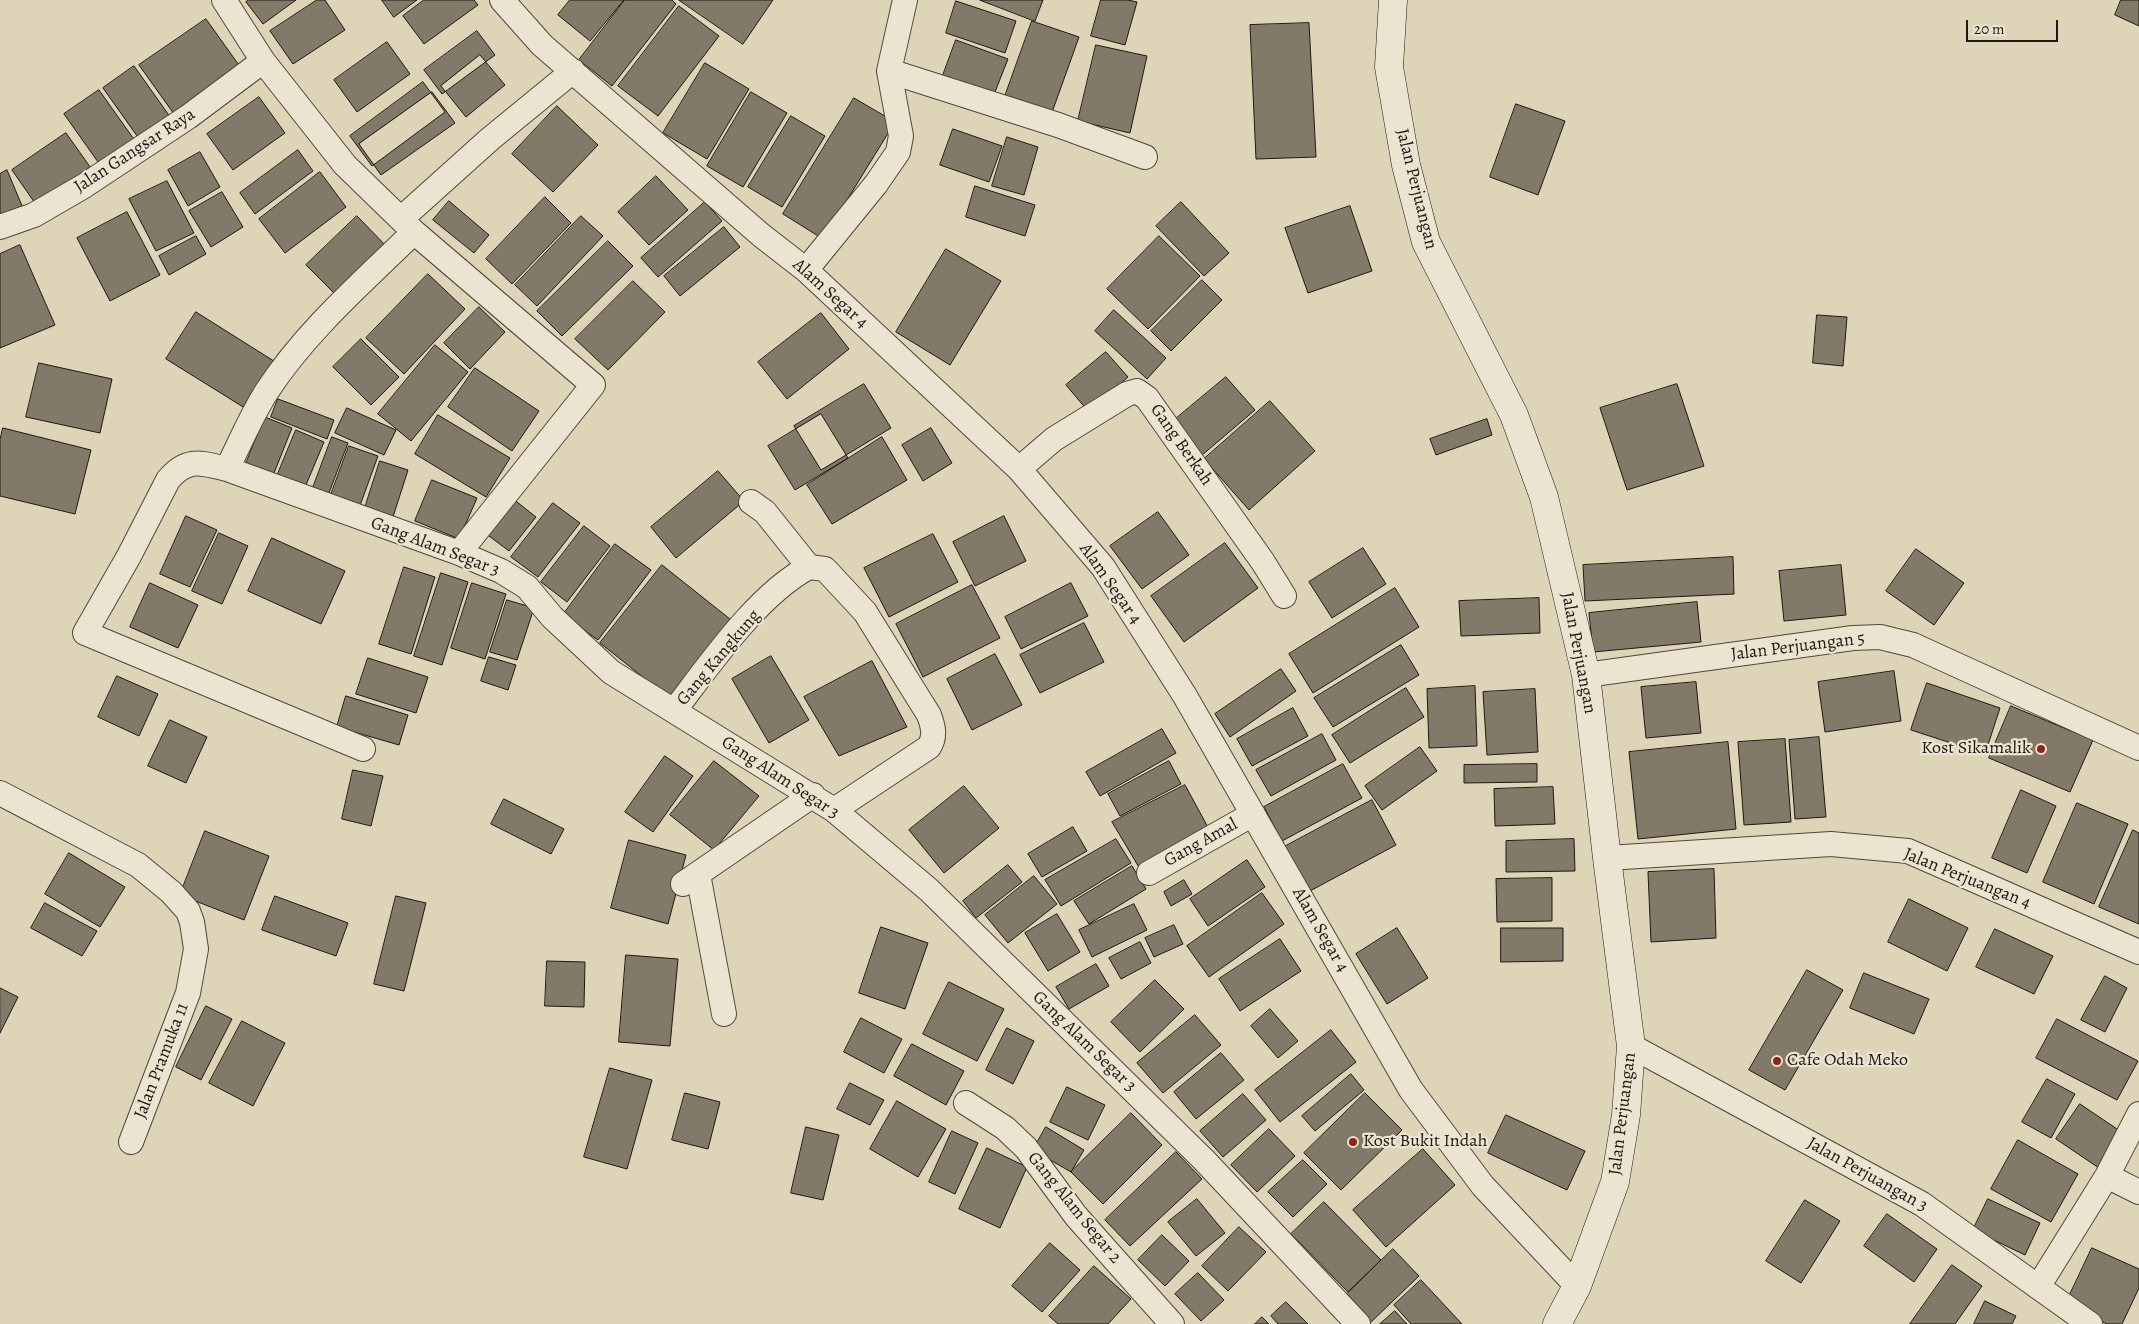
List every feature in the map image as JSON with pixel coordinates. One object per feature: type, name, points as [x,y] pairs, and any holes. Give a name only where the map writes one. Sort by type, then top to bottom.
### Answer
[{"type":"street","points":[[224,0],[263,61],[345,165],[408,225],[593,385],[459,553]]},
{"type":"street","name":"Alam Segar 4","points":[[502,0],[542,45],[761,234],[806,270],[1019,469],[1103,567],[1185,696],[1411,1090],[1482,1186],[1577,1286]]},
{"type":"street","points":[[806,270],[876,184],[898,152],[901,136],[889,70],[905,0]]},
{"type":"street","name":"Jalan Perjuangan","points":[[1393,0],[1389,67],[1406,165],[1426,242],[1514,415],[1544,497],[1586,675],[1631,1046],[1626,1115],[1615,1182],[1577,1286],[1557,1324]]},
{"type":"street","name":"Jalan Gangsar Raya","points":[[0,227],[34,215],[84,186],[188,117],[263,61]]},
{"type":"street","points":[[889,70],[1058,124],[1145,157]]},
{"type":"street","points":[[227,469],[252,417],[285,366],[408,225],[490,139],[573,71]]},
{"type":"street","name":"Gang Berkah","points":[[1019,469],[1054,439],[1127,394],[1138,391],[1147,398],[1263,562],[1284,596]]},
{"type":"street","name":"Gang Alam Segar 3","points":[[363,749],[85,633],[129,556],[168,480],[176,470],[185,464],[203,463],[227,469],[459,553],[501,571],[527,587],[552,617],[611,672],[813,795],[834,810],[936,896],[1204,1160],[1358,1324]]},
{"type":"street","points":[[751,502],[765,512],[809,567],[825,569],[865,612],[929,715],[934,732],[934,738],[929,747],[834,810]]},
{"type":"street","name":"Gang Kangkung","points":[[674,711],[747,620],[792,576],[809,567]]},
{"type":"street","name":"Jalan Perjuangan 5","points":[[1586,675],[1853,638],[1880,638],[1913,645],[2139,748]]},
{"type":"street","name":"Jalan Pramuka 11","points":[[0,795],[138,865],[171,892],[188,912],[195,932],[196,949],[188,993],[131,1142]]},
{"type":"street","points":[[724,1014],[690,879],[813,795]]},
{"type":"street","name":"Gang Amal","points":[[1149,873],[1253,814]]},
{"type":"street","name":"Jalan Perjuangan 4","points":[[1607,858],[1831,844],[1908,851],[2139,952]]},
{"type":"street","name":"Jalan Perjuangan 3","points":[[1631,1046],[1922,1204],[2090,1324]]},
{"type":"street","name":"Gang Alam Segar 2","points":[[966,1104],[1005,1128],[1026,1148],[1076,1216],[1172,1324]]},
{"type":"street","points":[[2038,1287],[2107,1176],[2139,1114]]},
{"type":"street","points":[[2107,1176],[2139,1192]]},
{"type":"building","points":[[249,0],[296,0],[263,24],[246,2]]},
{"type":"building","points":[[317,0],[325,0],[345,30],[293,64],[270,31]]},
{"type":"building","points":[[382,0],[417,0],[394,17]]},
{"type":"building","points":[[424,0],[474,0],[478,5],[424,44],[403,16]]},
{"type":"building","points":[[570,0],[624,0],[590,41],[558,15]]},
{"type":"building","points":[[625,0],[672,0],[676,4],[612,86],[579,60]]},
{"type":"building","points":[[679,0],[773,0],[743,44]]},
{"type":"building","points":[[980,0],[1043,0],[1035,21]]},
{"type":"building","points":[[1101,0],[1137,2],[1125,45],[1091,36]]},
{"type":"building","points":[[2121,0],[2139,0],[2139,26],[2115,15]]},
{"type":"building","points":[[956,1],[1016,21],[1005,53],[946,33]]},
{"type":"building","points":[[679,6],[719,36],[658,116],[618,86]]},
{"type":"building","points":[[206,19],[241,68],[174,114],[139,65]]},
{"type":"building","points":[[1032,21],[1079,37],[1050,118],[1003,102]]},
{"type":"building","points":[[1309,23],[1316,157],[1256,159],[1250,25]]},
{"type":"building","points":[[477,31],[495,55],[442,94],[424,70]]},
{"type":"building","points":[[956,40],[1008,59],[993,97],[942,78]]},
{"type":"building","points":[[387,42],[410,74],[357,112],[334,80]]},
{"type":"building","points":[[1096,45],[1147,56],[1130,133],[1078,121]]},
{"type":"building","points":[[480,55],[505,85],[466,117],[441,86]]},
{"type":"building","points":[[705,63],[749,89],[707,159],[663,133]]},
{"type":"building","points":[[134,66],[173,121],[142,143],[103,88]]},
{"type":"building","points":[[423,82],[445,112],[372,166],[350,136]]},
{"type":"building","points":[[99,90],[138,145],[103,169],[64,114]]},
{"type":"building","points":[[432,92],[455,123],[381,175],[359,144]]},
{"type":"building","points":[[751,92],[787,113],[743,187],[707,166]]},
{"type":"building","points":[[259,97],[285,133],[233,170],[207,134]]},
{"type":"building","points":[[854,98],[895,122],[823,239],[783,214]]},
{"type":"building","points":[[1516,104],[1565,121],[1538,195],[1490,177]]},
{"type":"building","points":[[557,106],[598,145],[553,192],[512,154]]},
{"type":"building","points":[[791,116],[825,136],[782,207],[748,187]]},
{"type":"building","points":[[953,129],[1002,146],[989,182],[940,165]]},
{"type":"building","points":[[66,133],[93,171],[39,209],[12,170]]},
{"type":"building","points":[[1007,137],[1038,147],[1024,195],[992,186]]},
{"type":"building","points":[[298,150],[313,171],[255,214],[240,193]]},
{"type":"building","points":[[200,152],[220,187],[188,206],[168,170]]},
{"type":"building","points":[[7,170],[25,213],[0,224],[0,174]]},
{"type":"building","points":[[320,172],[346,207],[285,253],[259,219]]},
{"type":"building","points":[[656,176],[688,210],[649,245],[618,212]]},
{"type":"building","points":[[167,181],[194,233],[156,251],[129,199]]},
{"type":"building","points":[[975,186],[1035,205],[1025,236],[966,217]]},
{"type":"building","points":[[222,192],[243,227],[211,247],[189,211]]},
{"type":"building","points":[[545,197],[571,223],[512,284],[486,259]]},
{"type":"building","points":[[449,201],[489,235],[474,253],[433,220]]},
{"type":"building","points":[[705,202],[722,221],[658,277],[641,258]]},
{"type":"building","points":[[1181,202],[1229,253],[1204,276],[1156,226]]},
{"type":"building","points":[[1350,206],[1372,271],[1308,293],[1285,228]]},
{"type":"building","points":[[127,212],[160,275],[110,301],[77,238]]},
{"type":"building","points":[[357,216],[388,248],[338,297],[306,265]]},
{"type":"building","points":[[581,216],[603,236],[537,306],[515,285]]},
{"type":"building","points":[[724,227],[740,247],[680,296],[664,276]]},
{"type":"building","points":[[196,236],[206,254],[169,275],[159,256]]},
{"type":"building","points":[[1159,236],[1200,276],[1148,329],[1107,289]]},
{"type":"building","points":[[608,241],[633,266],[562,336],[537,311]]},
{"type":"building","points":[[20,245],[55,325],[0,348],[0,254]]},
{"type":"building","points":[[946,249],[1001,281],[950,365],[896,332]]},
{"type":"building","points":[[428,274],[465,309],[404,374],[366,338]]},
{"type":"building","points":[[1202,280],[1222,300],[1171,351],[1151,331]]},
{"type":"building","points":[[633,281],[665,312],[608,370],[575,339]]},
{"type":"building","points":[[479,307],[505,332],[470,369],[444,343]]},
{"type":"building","points":[[1114,310],[1166,358],[1147,379],[1095,331]]},
{"type":"building","points":[[196,312],[277,363],[248,410],[166,359]]},
{"type":"building","points":[[821,313],[849,349],[787,399],[758,362]]},
{"type":"building","points":[[1817,315],[1847,317],[1843,366],[1813,363]]},
{"type":"building","points":[[361,339],[399,377],[371,405],[333,367]]},
{"type":"building","points":[[435,345],[468,372],[411,441],[378,414]]},
{"type":"building","points":[[1106,352],[1128,377],[1088,411],[1066,385]]},
{"type":"building","points":[[39,363],[112,379],[100,433],[26,417]]},
{"type":"building","points":[[475,368],[539,411],[512,451],[448,407]]},
{"type":"building","points":[[1226,377],[1255,410],[1201,456],[1172,422]]},
{"type":"building","points":[[864,384],[891,428],[821,470],[794,426]]},
{"type":"building","points":[[1677,384],[1704,466],[1627,490],[1600,408]]},
{"type":"building","points":[[278,399],[334,420],[327,439],[271,417]]},
{"type":"building","points":[[1270,401],[1315,451],[1249,510],[1204,459]]},
{"type":"building","points":[[347,408],[396,430],[384,455],[335,433]]},
{"type":"building","points":[[821,414],[848,458],[795,490],[768,446]]},
{"type":"building","points":[[438,415],[510,458],[486,497],[415,454]]},
{"type":"building","points":[[265,417],[292,428],[272,478],[245,466]]},
{"type":"building","points":[[1487,419],[1492,435],[1436,455],[1430,439]]},
{"type":"building","points":[[3,428],[91,450],[75,514],[0,496],[0,440]]},
{"type":"building","points":[[931,428],[952,463],[923,481],[902,445]]},
{"type":"building","points":[[296,430],[324,442],[303,492],[275,481]]},
{"type":"building","points":[[332,437],[348,443],[327,498],[311,493]]},
{"type":"building","points":[[882,437],[907,480],[832,524],[807,485]]},
{"type":"building","points":[[349,446],[378,456],[358,511],[329,500]]},
{"type":"building","points":[[380,461],[408,470],[392,520],[364,511]]},
{"type":"building","points":[[718,471],[744,501],[676,558],[651,527]]},
{"type":"building","points":[[432,480],[477,498],[459,539],[415,521]]},
{"type":"building","points":[[512,498],[536,517],[509,551],[485,533]]},
{"type":"building","points":[[553,503],[580,523],[538,577],[511,557]]},
{"type":"building","points":[[1158,512],[1189,555],[1142,589],[1110,546]]},
{"type":"building","points":[[186,516],[217,530],[190,587],[160,574]]},
{"type":"building","points":[[1004,516],[1026,561],[975,586],[953,542]]},
{"type":"building","points":[[584,526],[610,546],[567,602],[541,582]]},
{"type":"building","points":[[219,533],[248,546],[222,604],[192,591]]},
{"type":"building","points":[[933,534],[958,582],[889,617],[864,568]]},
{"type":"building","points":[[272,538],[345,571],[321,624],[248,591]]},
{"type":"building","points":[[1225,543],[1258,588],[1184,642],[1151,596]]},
{"type":"building","points":[[615,544],[651,570],[598,640],[563,615]]},
{"type":"building","points":[[1363,548],[1386,584],[1332,618],[1309,582]]},
{"type":"building","points":[[1916,549],[1964,583],[1934,625],[1886,591]]},
{"type":"building","points":[[1733,557],[1734,594],[1585,601],[1583,565]]},
{"type":"building","points":[[662,565],[735,623],[673,701],[600,643]]},
{"type":"building","points":[[1841,565],[1846,615],[1784,621],[1779,571]]},
{"type":"building","points":[[404,567],[435,577],[411,654],[379,644]]},
{"type":"building","points":[[441,573],[468,582],[442,665],[414,656]]},
{"type":"building","points":[[150,583],[198,605],[178,648],[130,627]]},
{"type":"building","points":[[472,583],[506,594],[485,659],[451,648]]},
{"type":"building","points":[[1071,583],[1088,616],[1021,649],[1005,617]]},
{"type":"building","points":[[972,585],[1000,638],[923,677],[896,624]]},
{"type":"building","points":[[1395,588],[1419,627],[1313,693],[1289,654]]},
{"type":"building","points":[[1539,598],[1540,633],[1461,636],[1459,601]]},
{"type":"building","points":[[507,600],[534,608],[517,660],[490,652]]},
{"type":"building","points":[[1697,602],[1701,642],[1593,652],[1589,613]]},
{"type":"building","points":[[1084,623],[1104,662],[1040,693],[1020,655]]},
{"type":"building","points":[[1401,645],[1419,675],[1333,727],[1314,698]]},
{"type":"building","points":[[995,654],[1022,705],[972,730],[947,679]]},
{"type":"building","points":[[771,656],[809,720],[769,743],[732,679]]},
{"type":"building","points":[[489,657],[516,665],[508,690],[481,681]]},
{"type":"building","points":[[368,658],[428,677],[416,713],[356,694]]},
{"type":"building","points":[[872,661],[907,727],[839,756],[804,697]]},
{"type":"building","points":[[1281,669],[1296,691],[1230,737],[1215,714]]},
{"type":"building","points":[[1894,671],[1901,721],[1825,732],[1818,682]]},
{"type":"building","points":[[117,676],[158,694],[139,736],[98,717]]},
{"type":"building","points":[[1696,682],[1701,733],[1646,738],[1641,687]]},
{"type":"building","points":[[1927,683],[2000,708],[1985,754],[1911,730]]},
{"type":"building","points":[[1475,686],[1477,746],[1429,748],[1427,689]]},
{"type":"building","points":[[1406,688],[1424,717],[1350,763],[1332,735]]},
{"type":"building","points":[[1535,689],[1538,752],[1487,755],[1483,692]]},
{"type":"building","points":[[346,696],[408,715],[399,745],[337,727]]},
{"type":"building","name":"Kost Sikamalik","points":[[2011,706],[2093,740],[2070,792],[1989,758]]},
{"type":"building","points":[[1293,708],[1308,736],[1252,766],[1237,739]]},
{"type":"building","points":[[170,720],[207,737],[186,783],[148,766]]},
{"type":"building","points":[[1162,729],[1176,753],[1100,796],[1086,772]]},
{"type":"building","points":[[1322,734],[1336,760],[1271,796],[1256,770]]},
{"type":"building","points":[[1819,737],[1826,817],[1795,819],[1789,740]]},
{"type":"building","points":[[1785,739],[1791,822],[1744,825],[1738,742]]},
{"type":"building","points":[[1728,742],[1736,829],[1638,839],[1629,752]]},
{"type":"building","points":[[1420,747],[1437,771],[1382,810],[1365,786]]},
{"type":"building","points":[[665,756],[693,776],[653,832],[625,812]]},
{"type":"building","points":[[714,761],[759,796],[714,850],[670,815]]},
{"type":"building","points":[[1169,761],[1181,784],[1120,816],[1108,794]]},
{"type":"building","points":[[1343,764],[1362,798],[1282,841],[1264,807]]},
{"type":"building","points":[[1537,764],[1537,782],[1464,783],[1464,765]]},
{"type":"building","points":[[353,770],[383,776],[371,826],[342,819]]},
{"type":"building","points":[[1185,785],[1210,831],[1140,869],[1112,822]]},
{"type":"building","points":[[964,786],[999,828],[944,873],[909,830]]},
{"type":"building","points":[[1553,787],[1555,824],[1495,826],[1494,789]]},
{"type":"building","points":[[2021,790],[2056,806],[2027,873],[1992,858]]},
{"type":"building","points":[[504,799],[564,829],[551,854],[491,824]]},
{"type":"building","points":[[1372,800],[1396,845],[1308,892],[1284,847]]},
{"type":"building","points":[[2077,803],[2128,824],[2094,904],[2043,882]]},
{"type":"building","points":[[1073,827],[1087,851],[1042,877],[1028,854]]},
{"type":"building","points":[[2133,830],[2139,833],[2139,924],[2099,907]]},
{"type":"building","points":[[205,831],[269,856],[244,920],[180,895]]},
{"type":"building","points":[[1116,839],[1131,863],[1061,906],[1045,880]]},
{"type":"building","points":[[1574,839],[1575,871],[1506,872],[1506,841]]},
{"type":"building","points":[[629,840],[686,855],[668,924],[611,908]]},
{"type":"building","points":[[69,853],[125,887],[100,927],[45,894]]},
{"type":"building","points":[[1247,860],[1265,887],[1208,926],[1190,899]]},
{"type":"building","points":[[1008,865],[1022,882],[976,918],[963,901]]},
{"type":"building","points":[[1132,866],[1146,889],[1089,924],[1074,901]]},
{"type":"building","points":[[1714,869],[1716,938],[1651,942],[1648,872]]},
{"type":"building","points":[[1034,876],[1057,904],[1008,943],[985,915]]},
{"type":"building","points":[[1552,878],[1552,921],[1497,922],[1496,879]]},
{"type":"building","points":[[1184,880],[1192,894],[1171,906],[1164,892]]},
{"type":"building","points":[[1262,893],[1284,924],[1209,977],[1187,946]]},
{"type":"building","points":[[275,896],[348,923],[336,956],[262,930]]},
{"type":"building","points":[[396,896],[426,903],[404,991],[374,984]]},
{"type":"building","points":[[1909,899],[1968,928],[1947,971],[1888,942]]},
{"type":"building","points":[[45,903],[97,931],[82,956],[31,928]]},
{"type":"building","points":[[1134,904],[1147,930],[1092,957],[1079,930]]},
{"type":"building","points":[[1057,914],[1080,952],[1048,971],[1025,933]]},
{"type":"building","points":[[1174,925],[1183,944],[1154,957],[1145,938]]},
{"type":"building","points":[[881,927],[928,943],[905,1009],[859,993]]},
{"type":"building","points":[[1397,928],[1428,978],[1387,1004],[1356,954]]},
{"type":"building","points":[[1501,928],[1563,928],[1563,961],[1501,962]]},
{"type":"building","points":[[1995,929],[2053,956],[2034,994],[1976,967]]},
{"type":"building","points":[[1280,939],[1301,971],[1240,1011],[1219,979]]},
{"type":"building","points":[[1140,942],[1151,963],[1121,979],[1109,958]]},
{"type":"building","points":[[626,955],[678,959],[670,1046],[619,1042]]},
{"type":"building","points":[[547,961],[585,962],[584,1007],[545,1006]]},
{"type":"building","points":[[1096,964],[1109,986],[1069,1009],[1056,987]]},
{"type":"building","points":[[1807,970],[1843,990],[1785,1090],[1749,1070]]},
{"type":"building","points":[[1864,973],[1929,999],[1914,1034],[1850,1008]]},
{"type":"building","points":[[2105,976],[2127,988],[2105,1032],[2081,1020]]},
{"type":"building","points":[[1155,980],[1184,1009],[1140,1052],[1111,1022]]},
{"type":"building","points":[[949,982],[1004,1009],[977,1061],[923,1034]]},
{"type":"building","points":[[0,988],[18,997],[0,1033]]},
{"type":"building","points":[[206,1006],[232,1019],[201,1080],[176,1067]]},
{"type":"building","points":[[1270,1009],[1298,1041],[1278,1058],[1251,1026]]},
{"type":"building","points":[[1195,1015],[1221,1045],[1163,1093],[1137,1063]]},
{"type":"building","points":[[861,1018],[902,1039],[884,1073],[844,1052]]},
{"type":"building","points":[[2057,1019],[2138,1061],[2117,1100],[2036,1058]]},
{"type":"building","points":[[242,1021],[285,1043],[253,1106],[209,1083]]},
{"type":"building","points":[[1007,1028],[1034,1041],[1013,1084],[986,1070]]},
{"type":"building","points":[[1331,1030],[1356,1062],[1280,1122],[1255,1090]]},
{"type":"building","points":[[912,1044],[964,1071],[946,1105],[894,1076]]},
{"type":"building","points":[[1221,1053],[1244,1080],[1196,1119],[1174,1092]]},
{"type":"building","points":[[610,1068],[652,1080],[627,1169],[584,1157]]},
{"type":"building","points":[[1351,1074],[1364,1090],[1315,1131],[1302,1116]]},
{"type":"building","points":[[2047,1079],[2075,1094],[2051,1138],[2022,1122]]},
{"type":"building","points":[[850,1083],[884,1100],[870,1125],[837,1109]]},
{"type":"building","points":[[1067,1087],[1105,1105],[1088,1140],[1050,1122]]},
{"type":"building","points":[[685,1093],[720,1102],[708,1149],[672,1140]]},
{"type":"building","name":"Kost Bukit Indah","points":[[1365,1093],[1402,1130],[1341,1190],[1304,1153]]},
{"type":"building","points":[[1243,1094],[1266,1120],[1223,1157],[1200,1131]]},
{"type":"building","points":[[897,1101],[946,1129],[918,1177],[870,1149]]},
{"type":"building","points":[[2080,1104],[2123,1133],[2099,1168],[2056,1139]]},
{"type":"building","points":[[1131,1113],[1162,1145],[1103,1204],[1071,1172]]},
{"type":"building","points":[[1506,1115],[1585,1151],[1567,1190],[1488,1153]]},
{"type":"building","points":[[806,1127],[839,1135],[823,1200],[791,1193]]},
{"type":"building","points":[[1046,1127],[1084,1150],[1071,1172],[1033,1150]]},
{"type":"building","points":[[1269,1129],[1295,1156],[1257,1192],[1231,1165]]},
{"type":"building","points":[[952,1131],[978,1143],[955,1194],[929,1182]]},
{"type":"building","points":[[2018,1140],[2078,1174],[2051,1222],[1991,1189]]},
{"type":"building","points":[[987,1148],[1027,1167],[1000,1228],[959,1209]]},
{"type":"building","points":[[1423,1149],[1455,1185],[1386,1247],[1353,1210]]},
{"type":"building","points":[[1176,1152],[1202,1179],[1130,1246],[1105,1220]]},
{"type":"building","points":[[1303,1160],[1327,1184],[1293,1217],[1268,1192]]},
{"type":"building","points":[[1197,1199],[1225,1233],[1196,1256],[1168,1222]]},
{"type":"building","points":[[1988,1199],[2040,1223],[2025,1255],[1973,1230]]},
{"type":"building","points":[[1805,1200],[1840,1221],[1801,1283],[1766,1261]]},
{"type":"building","points":[[1324,1202],[1381,1260],[1348,1292],[1291,1234]]},
{"type":"building","points":[[1887,1214],[1937,1249],[1914,1282],[1864,1246]]},
{"type":"building","points":[[1239,1227],[1266,1252],[1228,1291],[1202,1266]]},
{"type":"building","points":[[1162,1235],[1189,1261],[1165,1286],[1138,1260]]},
{"type":"building","points":[[1050,1243],[1080,1270],[1042,1312],[1012,1286]]},
{"type":"building","points":[[2092,1248],[2139,1269],[2139,1288],[2122,1324],[2107,1324],[2065,1305]]},
{"type":"building","points":[[1393,1249],[1419,1276],[1369,1324],[1340,1301]]},
{"type":"building","points":[[1952,1265],[1982,1286],[1955,1324],[1910,1324]]},
{"type":"building","points":[[1094,1266],[1131,1299],[1108,1324],[1058,1324],[1049,1316]]},
{"type":"building","points":[[1198,1273],[1224,1300],[1201,1321],[1175,1294]]},
{"type":"building","points":[[1421,1280],[1462,1324],[1411,1324],[1394,1305]]},
{"type":"building","points":[[1985,1301],[2016,1316],[2012,1324],[1974,1324]]},
{"type":"building","points":[[1286,1302],[1308,1324],[1278,1324],[1271,1316]]},
{"type":"building","points":[[1395,1311],[1407,1324],[1380,1324]]},
{"type":"building","points":[[1262,1317],[1269,1324],[1255,1324]]},
{"type":"place","name":"Kost Sikamalik","points":[[2041,749]]},
{"type":"place","name":"Cafe Odah Meko","points":[[1777,1061]]},
{"type":"place","name":"Kost Bukit Indah","points":[[1353,1142]]}]
